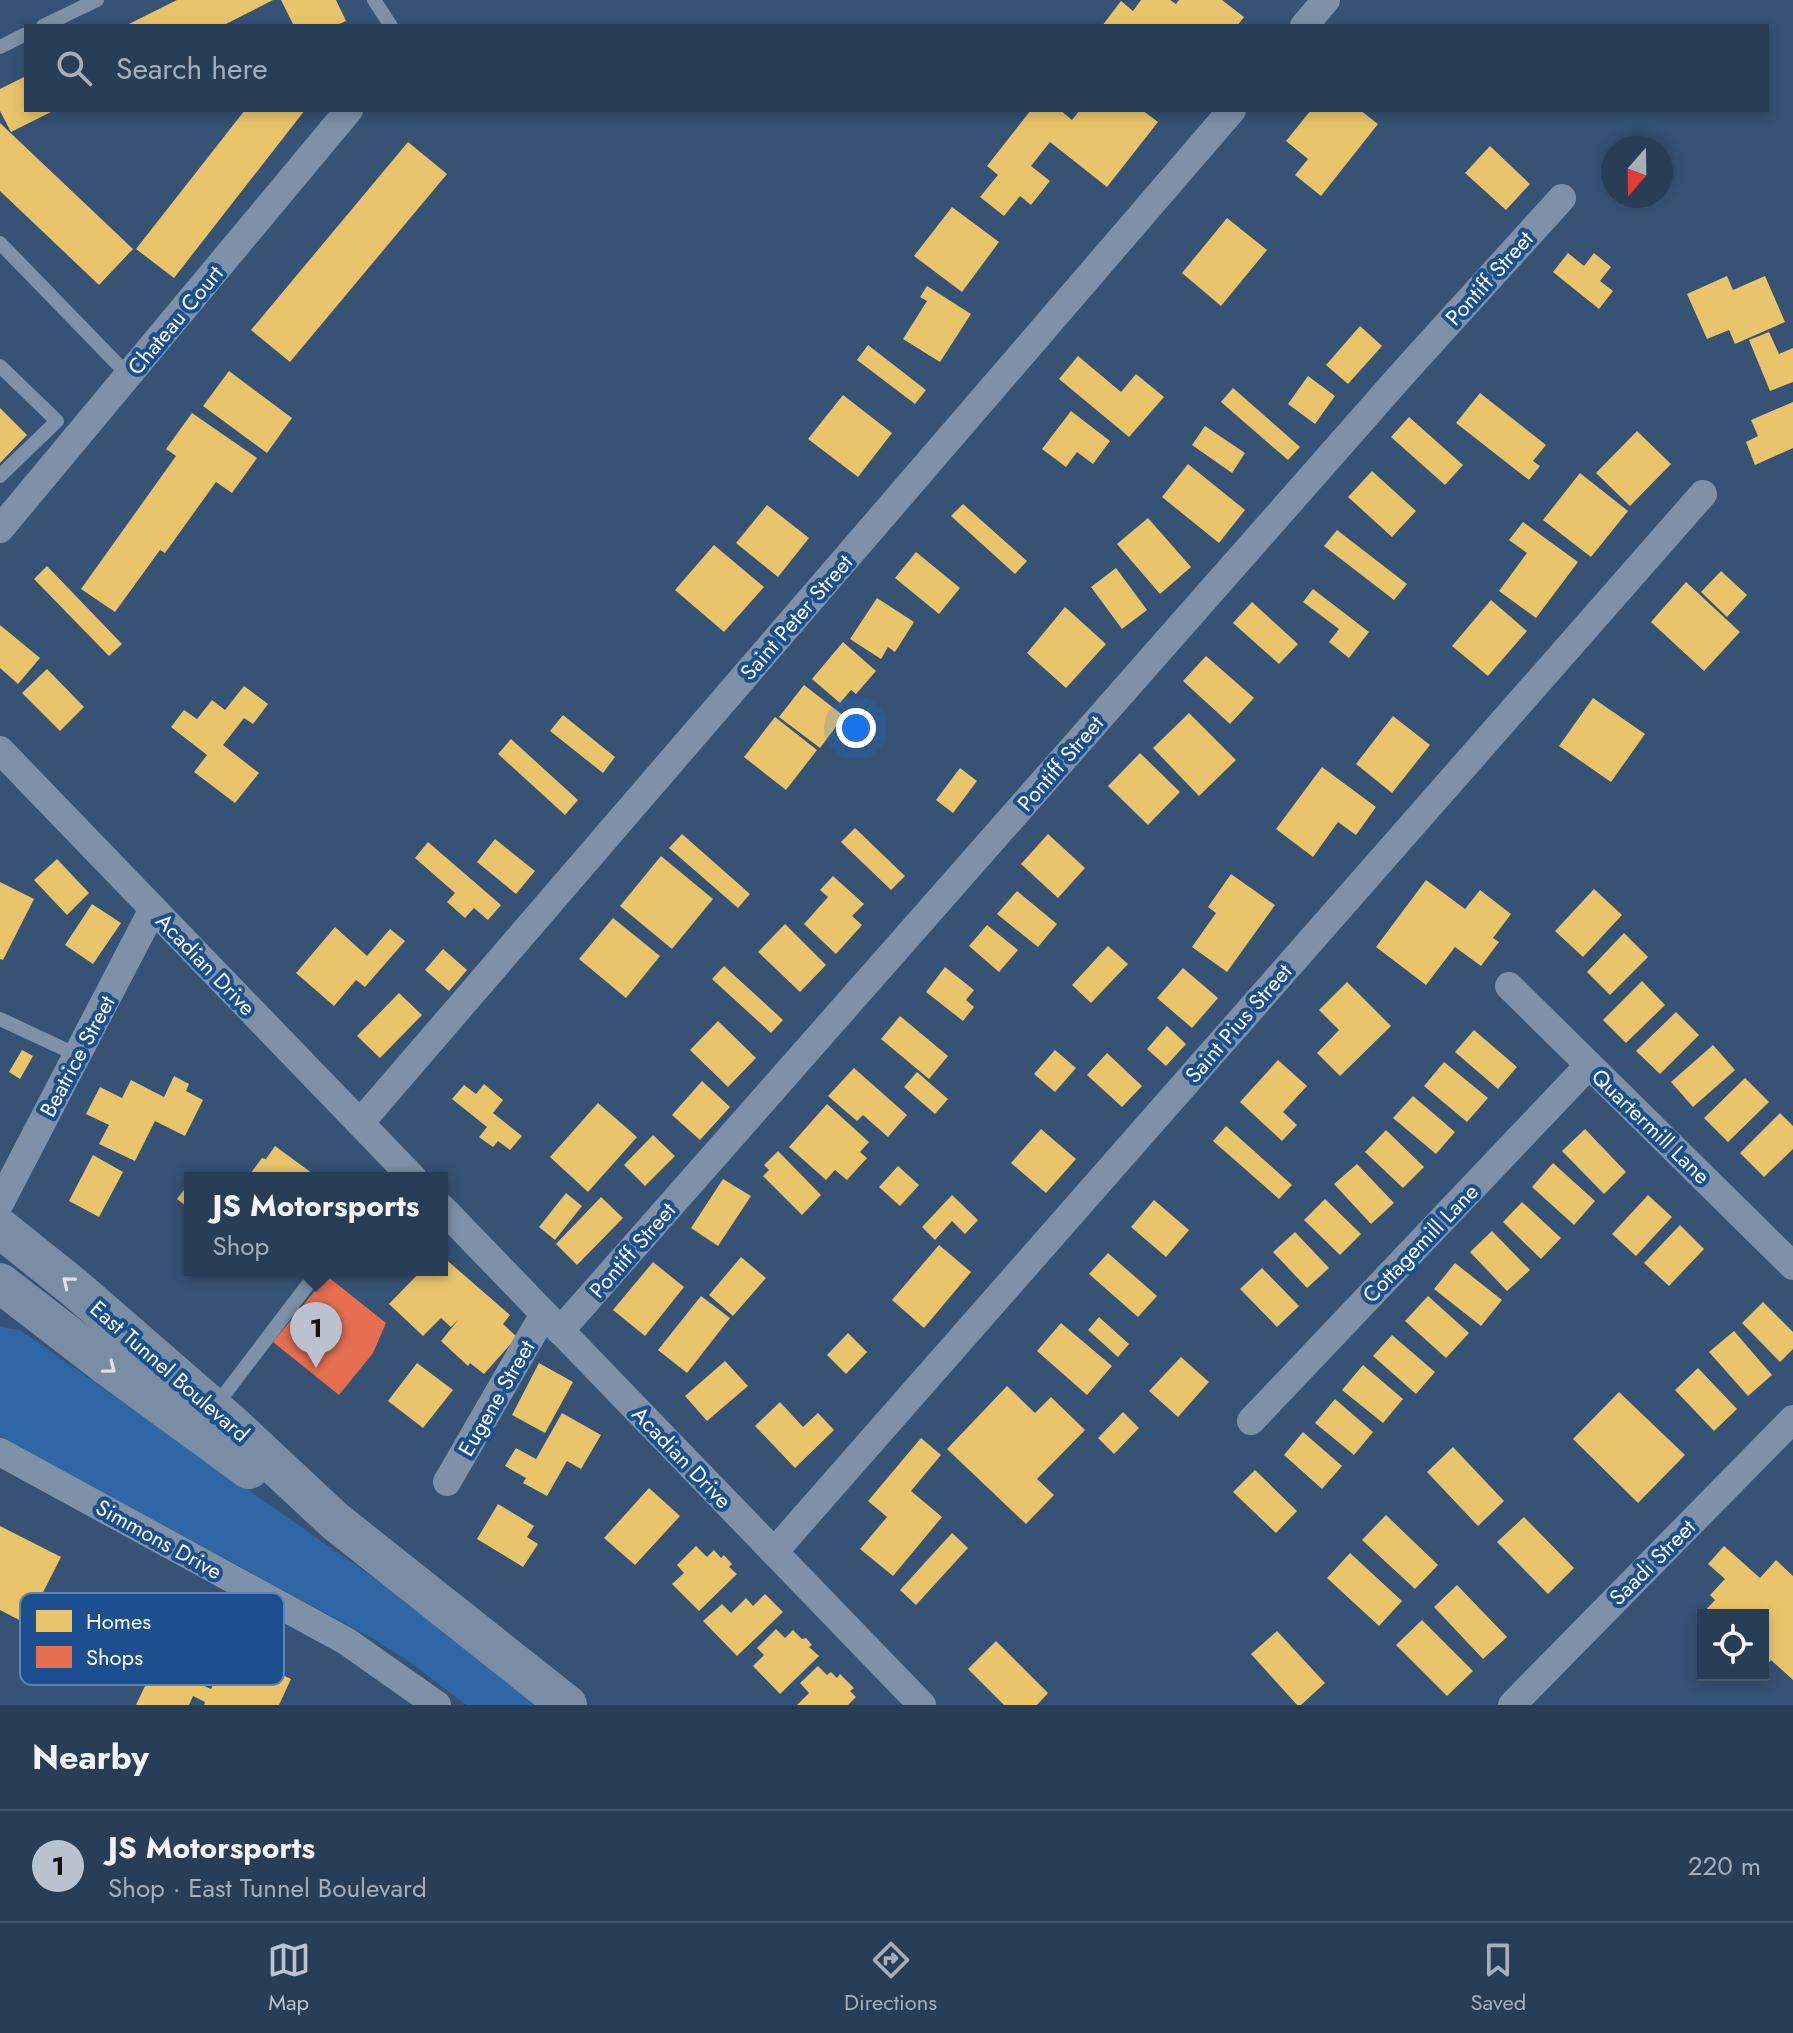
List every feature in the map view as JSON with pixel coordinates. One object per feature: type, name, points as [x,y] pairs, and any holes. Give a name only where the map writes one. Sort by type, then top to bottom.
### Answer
[{"type":"main road","name":"East Tunnel Boulevard","points":[[0,1228],[76,1289],[214,1409],[335,1521],[567,1705]]},
{"type":"main road","name":"East Tunnel Boulevard","points":[[0,1283],[238,1461],[335,1521]]},
{"type":"main road","points":[[0,1311],[49,1321]]},
{"type":"street","points":[[1306,24],[1326,0]]},
{"type":"street","name":"Chateau Court","points":[[0,529],[347,112]]},
{"type":"street","name":"Saint Peter Street","points":[[360,1123],[1230,112]]},
{"type":"street","name":"Pontiff Street","points":[[552,1322],[1562,198]]},
{"type":"street","name":"Saint Pius Street","points":[[774,1552],[1703,494]]},
{"type":"street","name":"Acadian Drive","points":[[0,750],[360,1123],[399,1172]]},
{"type":"street","name":"Beatrice Street","points":[[0,1203],[153,909]]},
{"type":"street","name":"Quartermill Lane","points":[[1509,986],[1793,1266]]},
{"type":"street","name":"Cottagemill Lane","points":[[1251,1421],[1589,1065]]},
{"type":"street","name":"Acadian Drive","points":[[448,1214],[922,1705]]},
{"type":"street","name":"Eugene Street","points":[[447,1482],[552,1322]]},
{"type":"street","name":"Saadi Street","points":[[1512,1705],[1793,1419]]},
{"type":"street","name":"Simmons Drive","points":[[0,1452],[258,1593]]},
{"type":"street","name":"Simmons Drive","points":[[284,1607],[346,1641],[437,1705]]},
{"type":"lane","points":[[47,24],[97,0]]},
{"type":"lane","points":[[374,0],[390,24]]},
{"type":"lane","points":[[0,47],[24,35]]},
{"type":"lane","points":[[0,243],[128,375]]},
{"type":"lane","points":[[0,366],[57,421],[0,476]]},
{"type":"lane","points":[[0,1019],[77,1055]]},
{"type":"lane","points":[[214,1409],[314,1276]]},
{"type":"shaded area","points":[[0,1327],[20,1330],[374,1578],[537,1705],[466,1705],[372,1638],[0,1437]]},
{"type":"building: Homes","points":[[177,0],[273,0],[226,24],[129,24]]},
{"type":"building: Homes","points":[[281,0],[336,0],[346,21],[339,24],[293,24]]},
{"type":"building: Homes","points":[[1141,0],[1170,0],[1176,4],[1179,0],[1222,0],[1244,17],[1239,24],[1104,24],[1121,1],[1133,11]]},
{"type":"building: Homes","points":[[24,77],[24,112],[51,112],[11,132],[0,111],[0,89]]},
{"type":"building: Homes","points":[[243,112],[303,112],[174,278],[136,249]]},
{"type":"building: Homes","points":[[1029,112],[1062,112],[1072,120],[1078,112],[1145,112],[1158,122],[1107,187],[1050,142],[1031,166],[1050,181],[1031,205],[1020,196],[1004,216],[980,197],[998,175],[987,166]]},
{"type":"building: Homes","points":[[1309,112],[1363,112],[1378,124],[1321,196],[1295,175],[1308,159],[1286,141]]},
{"type":"building: Homes","points":[[0,123],[133,249],[99,285],[0,191]]},
{"type":"building: Homes","points":[[408,142],[447,174],[290,362],[251,330]]},
{"type":"building: Homes","points":[[1490,146],[1530,184],[1506,210],[1465,173]]},
{"type":"building: Homes","points":[[952,207],[999,242],[962,292],[914,256]]},
{"type":"building: Homes","points":[[1227,218],[1267,250],[1221,306],[1182,273]]},
{"type":"building: Homes","points":[[1568,253],[1584,266],[1594,253],[1611,267],[1600,281],[1613,291],[1599,309],[1553,272]]},
{"type":"building: Homes","points":[[1727,276],[1733,290],[1765,276],[1785,322],[1735,344],[1729,330],[1707,339],[1687,294]]},
{"type":"building: Homes","points":[[927,286],[971,314],[940,362],[903,339],[927,301],[920,297]]},
{"type":"building: Homes","points":[[1360,326],[1382,346],[1348,384],[1326,365]]},
{"type":"building: Homes","points":[[1769,332],[1779,354],[1793,348],[1793,382],[1770,391],[1749,340]]},
{"type":"building: Homes","points":[[868,345],[926,390],[915,404],[857,360]]},
{"type":"building: Homes","points":[[1078,356],[1121,392],[1136,374],[1164,397],[1129,437],[1059,379]]},
{"type":"building: Homes","points":[[229,371],[292,418],[267,453],[203,406]]},
{"type":"building: Homes","points":[[1308,376],[1335,396],[1315,424],[1288,404]]},
{"type":"building: Homes","points":[[1233,388],[1300,447],[1288,460],[1221,402]]},
{"type":"building: Homes","points":[[1480,393],[1546,445],[1533,461],[1540,466],[1529,480],[1456,423]]},
{"type":"building: Homes","points":[[843,395],[892,433],[858,477],[808,439]]},
{"type":"building: Homes","points":[[1793,402],[1793,448],[1755,465],[1746,442],[1758,436],[1751,420]]},
{"type":"building: Homes","points":[[0,408],[27,435],[0,463]]},
{"type":"building: Homes","points":[[1071,411],[1110,441],[1093,464],[1077,452],[1066,467],[1042,449]]},
{"type":"building: Homes","points":[[192,413],[257,458],[232,493],[216,482],[165,553],[160,550],[115,612],[81,589],[176,456],[166,449]]},
{"type":"building: Homes","points":[[1409,417],[1463,465],[1445,485],[1391,437]]},
{"type":"building: Homes","points":[[1205,426],[1245,453],[1232,473],[1192,445]]},
{"type":"building: Homes","points":[[1637,431],[1671,464],[1630,506],[1596,473]]},
{"type":"building: Homes","points":[[1188,464],[1245,510],[1219,543],[1162,497]]},
{"type":"building: Homes","points":[[1372,471],[1416,511],[1392,537],[1348,497]]},
{"type":"building: Homes","points":[[1580,473],[1628,511],[1591,557],[1543,520]]},
{"type":"building: Homes","points":[[963,504],[1027,561],[1015,574],[951,516]]},
{"type":"building: Homes","points":[[767,505],[809,538],[778,577],[736,543]]},
{"type":"building: Homes","points":[[1148,518],[1191,567],[1160,594],[1117,544]]},
{"type":"building: Homes","points":[[1523,522],[1578,562],[1536,618],[1499,591],[1527,553],[1509,540]]},
{"type":"building: Homes","points":[[1337,530],[1407,584],[1394,600],[1324,546]]},
{"type":"building: Homes","points":[[714,545],[764,587],[724,632],[675,590]]},
{"type":"building: Homes","points":[[916,552],[960,588],[939,614],[895,578]]},
{"type":"building: Homes","points":[[47,566],[122,644],[109,656],[34,579]]},
{"type":"building: Homes","points":[[1116,568],[1147,610],[1122,629],[1091,587]]},
{"type":"building: Homes","points":[[1721,571],[1747,595],[1727,617],[1701,592]]},
{"type":"building: Homes","points":[[1686,582],[1740,632],[1704,671],[1651,622]]},
{"type":"building: Homes","points":[[1313,589],[1369,632],[1349,658],[1329,642],[1339,629],[1303,602]]},
{"type":"building: Homes","points":[[877,598],[914,622],[895,652],[888,647],[881,659],[850,639]]},
{"type":"building: Homes","points":[[1491,600],[1527,631],[1488,676],[1452,646]]},
{"type":"building: Homes","points":[[1252,602],[1298,644],[1279,664],[1233,623]]},
{"type":"building: Homes","points":[[1065,607],[1106,644],[1066,688],[1027,653]]},
{"type":"building: Homes","points":[[0,625],[40,658],[18,684],[0,668]]},
{"type":"building: Homes","points":[[843,642],[876,671],[856,694],[851,690],[840,703],[812,679]]},
{"type":"building: Homes","points":[[1206,656],[1254,698],[1230,724],[1183,681]]},
{"type":"building: Homes","points":[[47,669],[84,707],[60,731],[22,693]]},
{"type":"building: Homes","points":[[804,685],[844,716],[820,748],[779,717]]},
{"type":"building: Homes","points":[[244,686],[268,704],[253,724],[244,718],[223,745],[259,773],[235,803],[194,772],[207,755],[171,727],[184,710],[197,719],[212,700],[225,710]]},
{"type":"building: Homes","points":[[1593,698],[1645,734],[1611,782],[1559,746]]},
{"type":"building: Homes","points":[[1189,713],[1236,760],[1199,796],[1153,748]]},
{"type":"building: Homes","points":[[563,715],[615,757],[603,773],[550,731]]},
{"type":"building: Homes","points":[[1393,716],[1430,745],[1392,793],[1356,764]]},
{"type":"building: Homes","points":[[775,717],[817,750],[786,790],[744,757]]},
{"type":"building: Homes","points":[[511,739],[578,800],[565,815],[498,754]]},
{"type":"building: Homes","points":[[1140,753],[1180,792],[1148,825],[1108,786]]},
{"type":"building: Homes","points":[[1322,767],[1376,807],[1356,835],[1338,822],[1313,857],[1276,829]]},
{"type":"building: Homes","points":[[960,768],[977,781],[953,813],[936,800]]},
{"type":"building: Homes","points":[[855,828],[905,876],[891,890],[841,842]]},
{"type":"building: Homes","points":[[682,834],[750,894],[738,908],[669,848]]},
{"type":"building: Homes","points":[[1048,834],[1085,868],[1058,898],[1021,864]]},
{"type":"building: Homes","points":[[495,839],[535,871],[516,894],[477,862]]},
{"type":"building: Homes","points":[[428,842],[501,905],[488,920],[474,908],[465,918],[447,902],[455,893],[415,858]]},
{"type":"building: Homes","points":[[661,856],[713,899],[672,949],[620,906]]},
{"type":"building: Homes","points":[[57,859],[89,893],[67,915],[34,880]]},
{"type":"building: Homes","points":[[1231,874],[1275,905],[1227,972],[1192,947],[1216,913],[1208,907]]},
{"type":"building: Homes","points":[[833,876],[864,904],[852,916],[862,925],[836,954],[804,924],[828,897],[820,890]]},
{"type":"building: Homes","points":[[1426,880],[1465,909],[1480,890],[1511,914],[1493,938],[1499,942],[1481,966],[1455,947],[1426,985],[1376,947]]},
{"type":"building: Homes","points":[[0,882],[34,899],[3,960],[0,959]]},
{"type":"building: Homes","points":[[1594,889],[1622,915],[1583,957],[1555,931]]},
{"type":"building: Homes","points":[[1017,891],[1057,924],[1038,947],[997,914]]},
{"type":"building: Homes","points":[[92,904],[121,923],[93,964],[65,945]]},
{"type":"building: Homes","points":[[613,918],[660,956],[626,998],[579,959]]},
{"type":"building: Homes","points":[[785,924],[826,965],[800,992],[758,952]]},
{"type":"building: Homes","points":[[987,925],[1018,950],[999,972],[969,946]]},
{"type":"building: Homes","points":[[335,927],[367,956],[390,929],[405,941],[365,987],[356,980],[334,1006],[296,973]]},
{"type":"building: Homes","points":[[1624,933],[1648,957],[1610,995],[1587,972]]},
{"type":"building: Homes","points":[[1108,946],[1128,964],[1091,1003],[1072,985]]},
{"type":"building: Homes","points":[[443,949],[467,970],[449,991],[425,970]]},
{"type":"building: Homes","points":[[724,966],[783,1020],[771,1033],[712,979]]},
{"type":"building: Homes","points":[[945,967],[974,990],[966,1000],[974,1007],[963,1021],[926,992]]},
{"type":"building: Homes","points":[[1183,968],[1218,998],[1192,1028],[1157,998]]},
{"type":"building: Homes","points":[[1642,981],[1665,1005],[1626,1043],[1603,1020]]},
{"type":"building: Homes","points":[[1347,982],[1391,1026],[1340,1076],[1317,1053],[1339,1030],[1319,1010]]},
{"type":"building: Homes","points":[[399,993],[422,1015],[380,1058],[357,1036]]},
{"type":"building: Homes","points":[[1676,1012],[1699,1035],[1660,1074],[1636,1051]]},
{"type":"building: Homes","points":[[900,1016],[948,1056],[929,1079],[881,1039]]},
{"type":"building: Homes","points":[[718,1021],[756,1058],[728,1087],[690,1050]]},
{"type":"building: Homes","points":[[1167,1026],[1186,1044],[1166,1066],[1147,1049]]},
{"type":"building: Homes","points":[[1474,1030],[1517,1067],[1498,1089],[1455,1052]]},
{"type":"building: Homes","points":[[1713,1045],[1735,1070],[1693,1107],[1671,1082]]},
{"type":"building: Homes","points":[[22,1050],[33,1056],[20,1079],[9,1072]]},
{"type":"building: Homes","points":[[1055,1050],[1076,1068],[1055,1092],[1034,1074]]},
{"type":"building: Homes","points":[[1107,1053],[1142,1086],[1122,1107],[1087,1075]]},
{"type":"building: Homes","points":[[1278,1060],[1307,1086],[1283,1112],[1297,1125],[1282,1141],[1240,1102]]},
{"type":"building: Homes","points":[[1444,1062],[1488,1098],[1467,1122],[1424,1086]]},
{"type":"building: Homes","points":[[854,1068],[907,1115],[888,1137],[863,1115],[857,1121],[828,1096]]},
{"type":"building: Homes","points":[[917,1072],[948,1099],[935,1114],[904,1087]]},
{"type":"building: Homes","points":[[174,1076],[189,1084],[186,1091],[203,1100],[185,1136],[155,1121],[135,1161],[99,1144],[109,1125],[86,1114],[100,1087],[122,1098],[131,1080],[164,1097]]},
{"type":"building: Homes","points":[[1745,1078],[1769,1102],[1728,1142],[1704,1118]]},
{"type":"building: Homes","points":[[702,1081],[730,1107],[700,1140],[672,1115]]},
{"type":"building: Homes","points":[[484,1084],[503,1100],[493,1113],[522,1136],[510,1150],[498,1141],[493,1147],[479,1137],[487,1127],[452,1099],[464,1085],[476,1094]]},
{"type":"building: Homes","points":[[1413,1096],[1455,1132],[1436,1154],[1393,1118]]},
{"type":"building: Homes","points":[[598,1103],[637,1137],[588,1192],[550,1157]]},
{"type":"building: Homes","points":[[827,1104],[869,1142],[860,1152],[867,1158],[847,1180],[835,1170],[826,1180],[789,1147]]},
{"type":"building: Homes","points":[[1780,1113],[1793,1126],[1793,1149],[1764,1177],[1740,1153]]},
{"type":"building: Homes","points":[[1226,1126],[1292,1185],[1279,1199],[1213,1141]]},
{"type":"building: Homes","points":[[1041,1129],[1076,1159],[1046,1193],[1011,1163]]},
{"type":"building: Homes","points":[[1585,1129],[1626,1172],[1604,1194],[1562,1151]]},
{"type":"building: Homes","points":[[1386,1130],[1424,1167],[1403,1188],[1365,1152]]},
{"type":"building: Homes","points":[[653,1135],[675,1156],[645,1186],[624,1165]]},
{"type":"building: Homes","points":[[275,1146],[311,1172],[252,1172],[262,1158],[266,1159]]},
{"type":"building: Homes","points":[[778,1151],[821,1195],[802,1215],[763,1176],[769,1170],[764,1165]]},
{"type":"building: Homes","points":[[93,1155],[123,1172],[99,1217],[69,1201]]},
{"type":"building: Homes","points":[[1553,1163],[1595,1201],[1574,1225],[1532,1187]]},
{"type":"building: Homes","points":[[1357,1164],[1394,1203],[1371,1224],[1334,1184]]},
{"type":"building: Homes","points":[[898,1166],[919,1185],[900,1206],[879,1187]]},
{"type":"building: Homes","points":[[723,1179],[751,1196],[718,1246],[691,1228]]},
{"type":"building: Homes","points":[[184,1190],[184,1204],[177,1199]]},
{"type":"building: Homes","points":[[566,1193],[582,1206],[555,1240],[539,1227]]},
{"type":"building: Homes","points":[[952,1195],[978,1220],[965,1234],[952,1221],[935,1240],[922,1227]]},
{"type":"building: Homes","points":[[1648,1195],[1672,1217],[1636,1256],[1612,1234]]},
{"type":"building: Homes","points":[[601,1197],[623,1218],[577,1265],[556,1244]]},
{"type":"building: Homes","points":[[1325,1199],[1361,1234],[1340,1255],[1304,1220]]},
{"type":"building: Homes","points":[[1154,1200],[1189,1230],[1166,1257],[1131,1227]]},
{"type":"building: Homes","points":[[1522,1202],[1561,1238],[1541,1259],[1503,1222]]},
{"type":"building: Homes","points":[[1680,1225],[1704,1249],[1669,1286],[1644,1263]]},
{"type":"building: Homes","points":[[1492,1231],[1530,1270],[1507,1291],[1470,1252]]},
{"type":"building: Homes","points":[[1295,1232],[1329,1268],[1307,1288],[1273,1252]]},
{"type":"building: Homes","points":[[939,1245],[971,1272],[924,1328],[892,1300]]},
{"type":"building: Homes","points":[[1108,1253],[1157,1296],[1138,1317],[1089,1274]]},
{"type":"building: Homes","points":[[741,1257],[766,1278],[733,1316],[709,1295]]},
{"type":"building: Homes","points":[[448,1261],[510,1315],[503,1324],[517,1337],[484,1374],[470,1363],[468,1366],[441,1341],[459,1319],[451,1327],[441,1318],[423,1336],[389,1304],[416,1276],[448,1276]]},
{"type":"building: Homes","points":[[653,1262],[684,1287],[645,1336],[613,1310]]},
{"type":"building: Homes","points":[[1455,1263],[1502,1300],[1481,1326],[1434,1289]]},
{"type":"building: Homes","points":[[1262,1268],[1299,1306],[1277,1327],[1240,1289]]},
{"type":"building: Homes","points":[[701,1296],[730,1318],[687,1373],[658,1350]]},
{"type":"building: Homes","points":[[1428,1296],[1469,1333],[1446,1358],[1405,1321]]},
{"type":"building: Homes","points":[[1763,1302],[1793,1332],[1793,1349],[1780,1362],[1742,1323]]},
{"type":"building: Homes","points":[[1099,1317],[1129,1344],[1118,1357],[1088,1330]]},
{"type":"building: Homes","points":[[1061,1323],[1112,1366],[1087,1395],[1037,1351]]},
{"type":"building: Homes","points":[[1734,1331],[1772,1375],[1748,1396],[1709,1352]]},
{"type":"building: Homes","points":[[848,1333],[867,1352],[846,1374],[827,1355]]},
{"type":"building: Homes","points":[[1392,1335],[1435,1372],[1416,1394],[1373,1356]]},
{"type":"building: Homes","points":[[1181,1357],[1209,1382],[1178,1417],[1149,1391]]},
{"type":"building: Homes","points":[[725,1361],[748,1386],[707,1421],[685,1396]]},
{"type":"building: Homes","points":[[417,1363],[453,1390],[423,1428],[388,1401]]},
{"type":"building: Homes","points":[[539,1363],[573,1382],[545,1433],[512,1415]]},
{"type":"building: Homes","points":[[1363,1365],[1403,1399],[1383,1423],[1342,1390]]},
{"type":"building: Homes","points":[[1698,1368],[1737,1409],[1714,1431],[1675,1390]]},
{"type":"building: Homes","points":[[1007,1386],[1035,1413],[1051,1397],[1085,1430],[1037,1479],[1054,1495],[1026,1524],[947,1449]]},
{"type":"building: Homes","points":[[1619,1392],[1685,1455],[1638,1503],[1573,1439]]},
{"type":"building: Homes","points":[[1335,1399],[1373,1432],[1354,1455],[1315,1423]]},
{"type":"building: Homes","points":[[780,1402],[803,1427],[818,1413],[834,1430],[795,1468],[755,1426]]},
{"type":"building: Homes","points":[[1123,1412],[1139,1428],[1114,1454],[1098,1438]]},
{"type":"building: Homes","points":[[562,1413],[601,1435],[581,1469],[567,1461],[547,1496],[523,1483],[526,1478],[505,1466],[516,1448],[536,1459]]},
{"type":"building: Homes","points":[[1303,1432],[1342,1466],[1322,1489],[1284,1455]]},
{"type":"building: Homes","points":[[921,1438],[941,1455],[911,1491],[942,1517],[893,1576],[860,1549],[887,1517],[868,1501]]},
{"type":"building: Homes","points":[[1453,1447],[1504,1501],[1478,1526],[1427,1472]]},
{"type":"building: Homes","points":[[1255,1470],[1297,1511],[1276,1533],[1233,1492]]},
{"type":"building: Homes","points":[[649,1488],[680,1516],[635,1565],[604,1538]]},
{"type":"building: Homes","points":[[498,1504],[534,1526],[527,1537],[538,1544],[523,1567],[477,1539]]},
{"type":"building: Homes","points":[[1386,1515],[1438,1565],[1415,1589],[1362,1540]]},
{"type":"building: Homes","points":[[1524,1517],[1574,1568],[1548,1594],[1497,1542]]},
{"type":"building: Homes","points":[[0,1526],[61,1557],[43,1593],[20,1593],[20,1620],[0,1610]]},
{"type":"building: Homes","points":[[952,1533],[968,1548],[916,1605],[900,1590]]},
{"type":"building: Homes","points":[[696,1546],[707,1557],[714,1550],[721,1558],[724,1555],[732,1564],[729,1567],[737,1574],[699,1611],[672,1584],[684,1573],[677,1565]]},
{"type":"building: Homes","points":[[1724,1546],[1760,1578],[1776,1560],[1793,1576],[1793,1680],[1771,1660],[1769,1662],[1769,1609],[1706,1609],[1715,1600],[1710,1595],[1725,1579],[1708,1564]]},
{"type":"building: Homes","points":[[1350,1553],[1402,1601],[1379,1626],[1327,1578]]},
{"type":"building: Homes","points":[[1457,1585],[1507,1637],[1483,1659],[1434,1607]]},
{"type":"building: Homes","points":[[765,1594],[783,1612],[737,1656],[703,1621],[722,1604],[731,1613],[746,1598],[753,1606]]},
{"type":"building: Homes","points":[[1422,1620],[1473,1671],[1447,1696],[1396,1645]]},
{"type":"building: Homes","points":[[776,1629],[785,1638],[793,1630],[802,1639],[806,1638],[812,1645],[809,1647],[819,1656],[780,1694],[753,1666],[764,1655],[757,1648]]},
{"type":"building: Homes","points":[[1277,1631],[1325,1683],[1301,1705],[1297,1705],[1251,1654]]},
{"type":"building: Homes","points":[[996,1641],[1048,1693],[1037,1705],[1004,1705],[968,1669]]},
{"type":"building: Homes","points":[[818,1666],[827,1675],[831,1672],[837,1678],[840,1674],[854,1688],[850,1691],[856,1697],[848,1705],[797,1705],[809,1693],[800,1683]]},
{"type":"building: Homes","points":[[284,1676],[291,1679],[279,1705],[204,1705],[205,1702],[193,1696],[189,1705],[136,1705],[146,1685],[202,1685],[211,1689],[213,1685],[284,1685]]},
{"type":"building: Shops","points":[[327,1276],[386,1323],[373,1353],[339,1395],[273,1342]]},
{"type":"place","name":"JS Motorsports","points":[[316,1368]]}]
